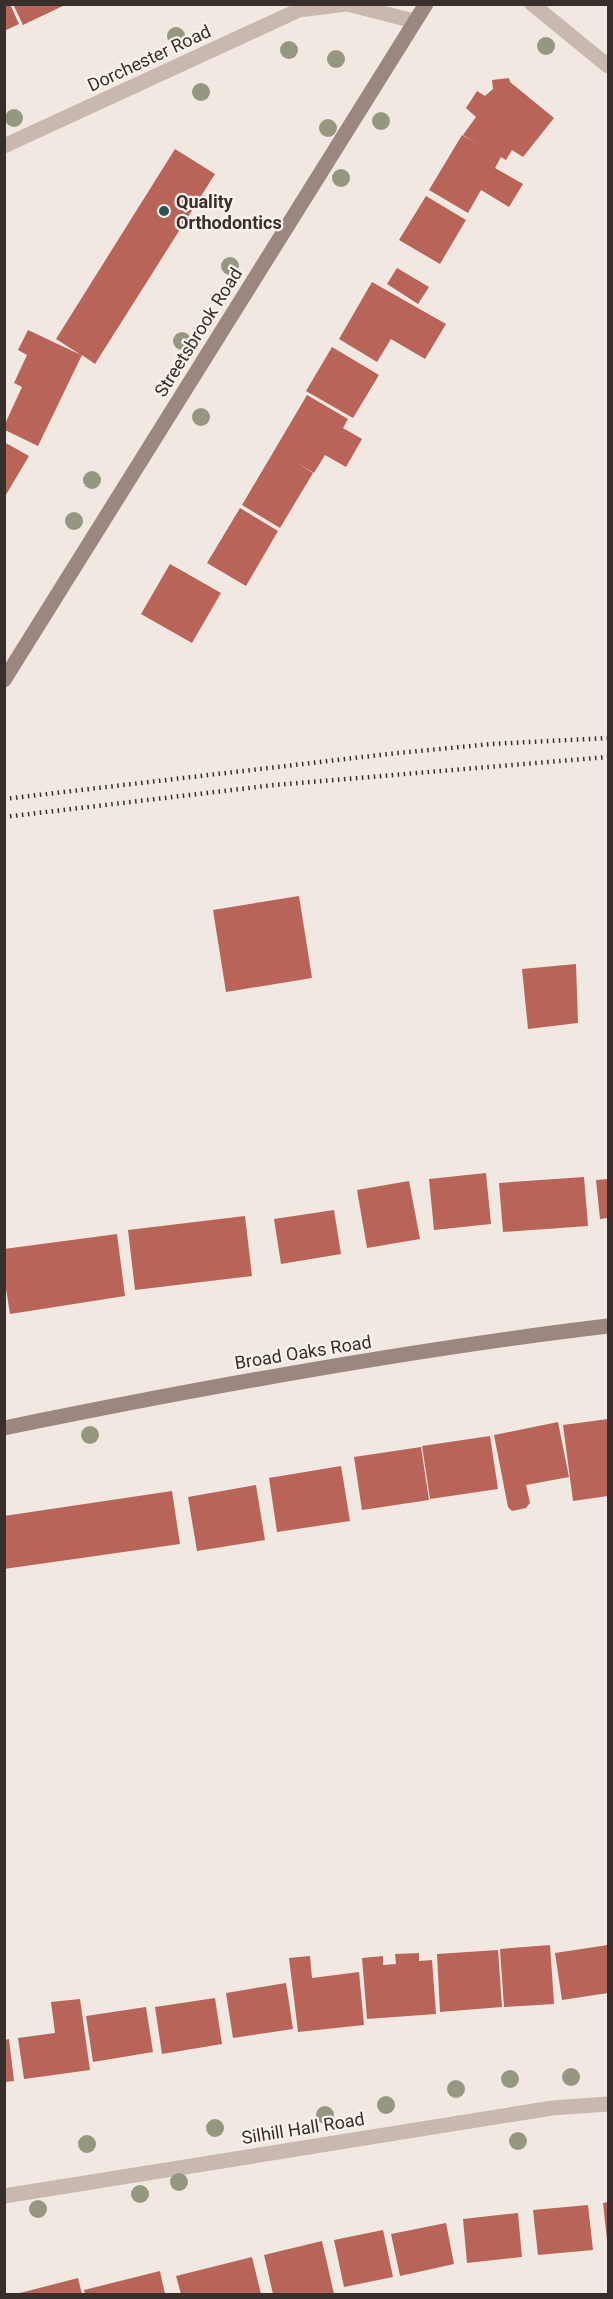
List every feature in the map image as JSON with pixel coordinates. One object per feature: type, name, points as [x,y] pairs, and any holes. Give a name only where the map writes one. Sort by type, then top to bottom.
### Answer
[{"type":"main road","name":"Streetsbrook Road","points":[[5,680],[426,4]]},
{"type":"main road","name":"Broad Oaks Road","points":[[4,1428],[205,1387],[609,1326]]},
{"type":"street","name":"Dorchester Road","points":[[4,146],[298,10],[347,4],[414,21]]},
{"type":"street","points":[[532,4],[609,66]]},
{"type":"street","name":"Silhill Hall Road","points":[[4,2196],[552,2108],[609,2104]]},
{"type":"building","points":[[4,4],[10,4],[19,24],[4,31]]},
{"type":"building","points":[[13,4],[67,4],[23,25]]},
{"type":"building","points":[[509,78],[510,82],[554,118],[523,157],[512,150],[506,160],[501,157],[495,168],[523,184],[509,207],[481,190],[468,213],[429,190],[462,135],[476,143],[463,135],[476,117],[466,108],[477,91],[485,96],[493,89],[492,80]]},
{"type":"building","points":[[175,149],[215,174],[95,364],[82,355],[38,446],[5,430],[5,424],[22,387],[14,383],[27,355],[18,350],[28,330],[81,355],[56,339]]},
{"type":"building","points":[[426,196],[466,220],[440,264],[399,240]]},
{"type":"building","points":[[397,268],[429,287],[418,304],[387,284]]},
{"type":"building","points":[[372,282],[446,324],[425,359],[391,339],[377,362],[339,339]]},
{"type":"building","points":[[332,347],[379,375],[353,418],[306,391]]},
{"type":"building","points":[[307,395],[348,419],[343,428],[362,439],[346,467],[325,455],[314,473],[294,461],[313,473],[280,528],[242,505]]},
{"type":"building","points":[[4,442],[29,456],[4,498]]},
{"type":"building","points":[[240,508],[278,531],[246,586],[207,563]]},
{"type":"building","points":[[170,564],[221,593],[192,643],[141,614]]},
{"type":"building","points":[[299,896],[312,978],[226,992],[213,910]]},
{"type":"building","points":[[576,964],[578,1023],[528,1029],[522,969]]},
{"type":"building","points":[[486,1173],[491,1224],[434,1230],[429,1179]]},
{"type":"building","points":[[584,1177],[588,1226],[503,1232],[499,1183]]},
{"type":"building","points":[[608,1179],[608,1218],[600,1219],[596,1180]]},
{"type":"building","points":[[409,1181],[420,1239],[367,1248],[357,1190]]},
{"type":"building","points":[[334,1210],[341,1254],[281,1264],[274,1219]]},
{"type":"building","points":[[245,1216],[252,1276],[135,1290],[128,1230]]},
{"type":"building","points":[[117,1234],[125,1296],[10,1314],[4,1276],[4,1249]]},
{"type":"building","points":[[608,1419],[608,1496],[573,1501],[563,1425]]},
{"type":"building","points":[[558,1422],[569,1477],[526,1485],[530,1503],[526,1508],[512,1511],[508,1507],[494,1435]]},
{"type":"building","points":[[490,1436],[498,1489],[430,1499],[422,1446]]},
{"type":"building","points":[[421,1447],[429,1500],[362,1510],[354,1457]]},
{"type":"building","points":[[341,1466],[350,1521],[277,1532],[269,1478]]},
{"type":"building","points":[[256,1485],[265,1540],[197,1551],[188,1497]]},
{"type":"building","points":[[172,1491],[180,1544],[4,1569],[4,1516]]},
{"type":"building","points":[[550,1945],[554,2004],[504,2007],[500,1949]]},
{"type":"building","points":[[608,1945],[608,1993],[562,2000],[555,1953]]},
{"type":"building","points":[[498,1950],[502,2007],[440,2012],[437,1954]]},
{"type":"building","points":[[419,1953],[419,1961],[432,1960],[436,2014],[367,2019],[362,1958],[383,1956],[383,1965],[396,1964],[395,1954]]},
{"type":"building","points":[[310,1956],[312,1978],[359,1972],[364,2025],[298,2032],[289,1958]]},
{"type":"building","points":[[286,1983],[293,2029],[233,2038],[226,1993]]},
{"type":"building","points":[[215,1998],[222,2044],[162,2054],[155,2007]]},
{"type":"building","points":[[80,1999],[90,2070],[24,2079],[18,2038],[55,2033],[51,2002]]},
{"type":"building","points":[[146,2007],[153,2052],[93,2062],[86,2016]]},
{"type":"building","points":[[9,2039],[14,2081],[4,2082],[4,2040]]},
{"type":"building","points":[[608,2202],[608,2239],[607,2240],[603,2203]]},
{"type":"building","points":[[588,2205],[593,2250],[538,2255],[533,2210]]},
{"type":"building","points":[[518,2213],[522,2257],[467,2263],[463,2219]]},
{"type":"building","points":[[446,2223],[454,2264],[400,2276],[391,2234]]},
{"type":"building","points":[[383,2230],[393,2277],[344,2287],[334,2240]]},
{"type":"building","points":[[322,2241],[334,2294],[273,2294],[264,2255]]},
{"type":"building","points":[[252,2257],[261,2294],[181,2294],[176,2276]]},
{"type":"building","points":[[160,2271],[165,2294],[85,2294],[84,2290]]},
{"type":"building","points":[[78,2278],[82,2294],[16,2294]]},
{"type":"railway","points":[[4,799],[388,754],[491,744],[608,738]]},
{"type":"railway","points":[[4,817],[274,785],[608,757]]},
{"type":"place","name":"Quality Orthodontics","points":[[164,211]]}]
